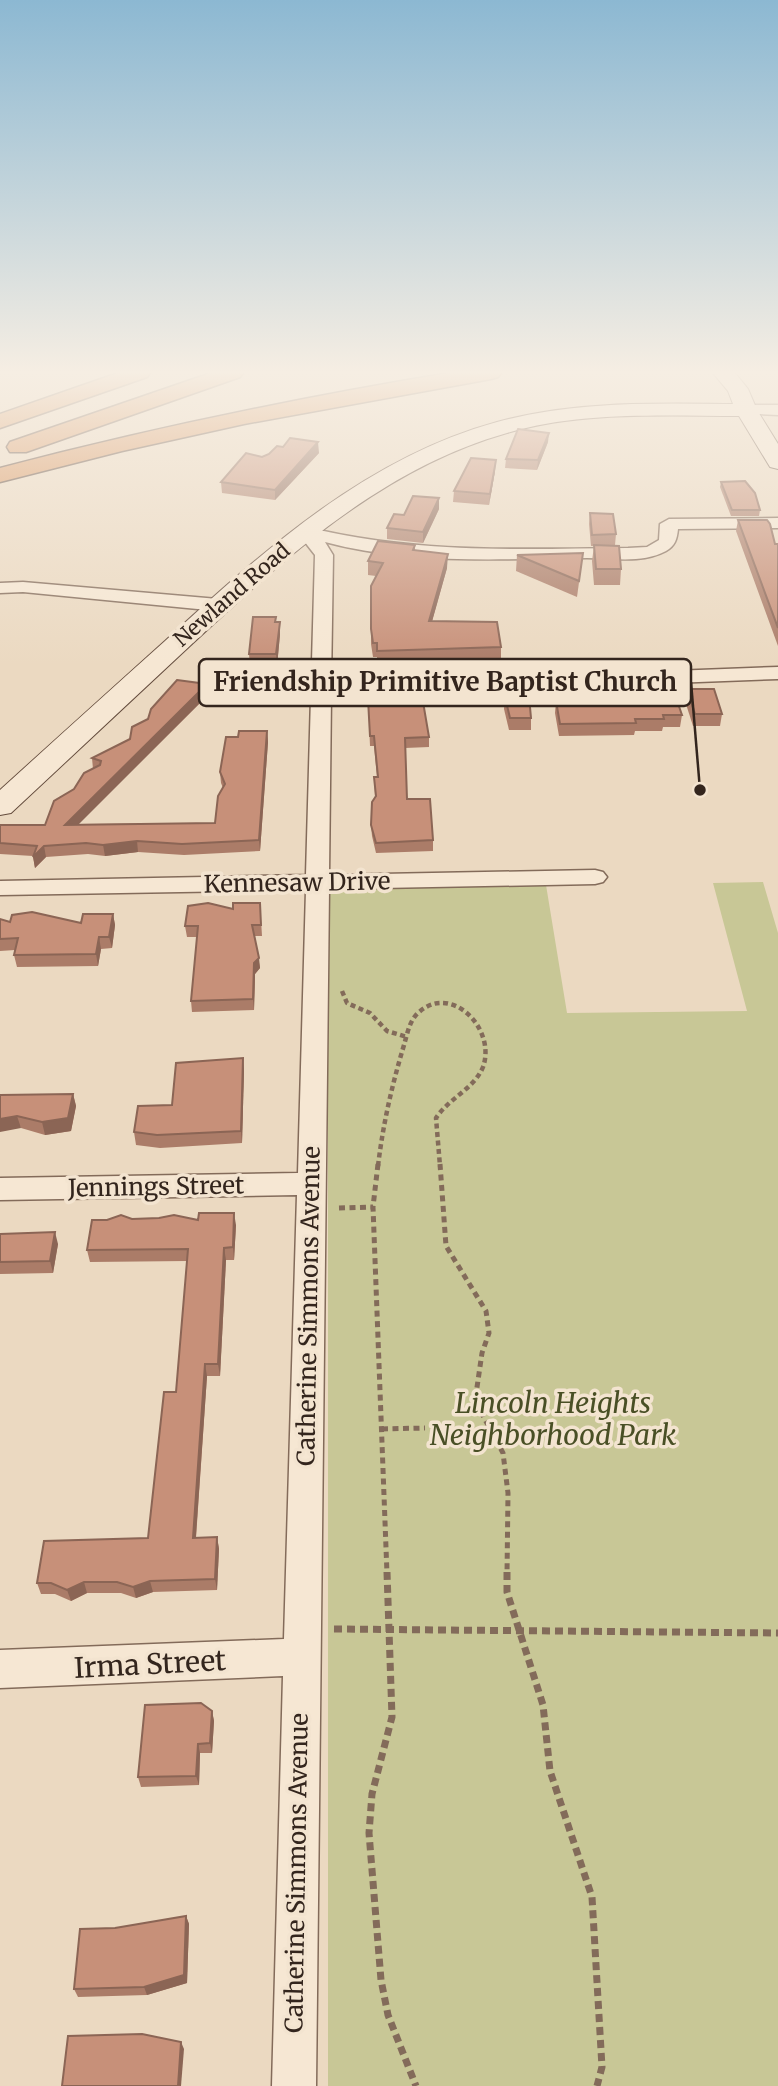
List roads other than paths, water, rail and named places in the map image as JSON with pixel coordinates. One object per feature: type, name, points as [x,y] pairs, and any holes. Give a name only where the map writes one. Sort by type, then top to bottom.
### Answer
[{"type":"highway","points":[[0,475],[19,470]]},
{"type":"street","name":"Newland Road","points":[[0,806],[265,564],[306,532],[402,470]]},
{"type":"street","points":[[306,532],[356,545],[452,555],[514,556],[645,552],[665,544],[669,538],[669,524],[778,523]]},
{"type":"street","name":"Catherine Simmons Avenue","points":[[294,2086],[324,555],[306,532]]},
{"type":"street","points":[[0,588],[23,587],[218,606]]},
{"type":"street","points":[[320,690],[778,673]]},
{"type":"street","name":"Kennesaw Drive","points":[[0,888],[595,877]]},
{"type":"street","name":"Jennings Street","points":[[0,1189],[311,1197]]},
{"type":"street","name":"Irma Street","points":[[0,1669],[301,1643]]},
{"type":"place","name":"Friendship Primitive Baptist Church","points":[[700,790]]},
{"type":"park label","name":"Lincoln Heights Neighborhood Park","points":[[553,1419]]}]
